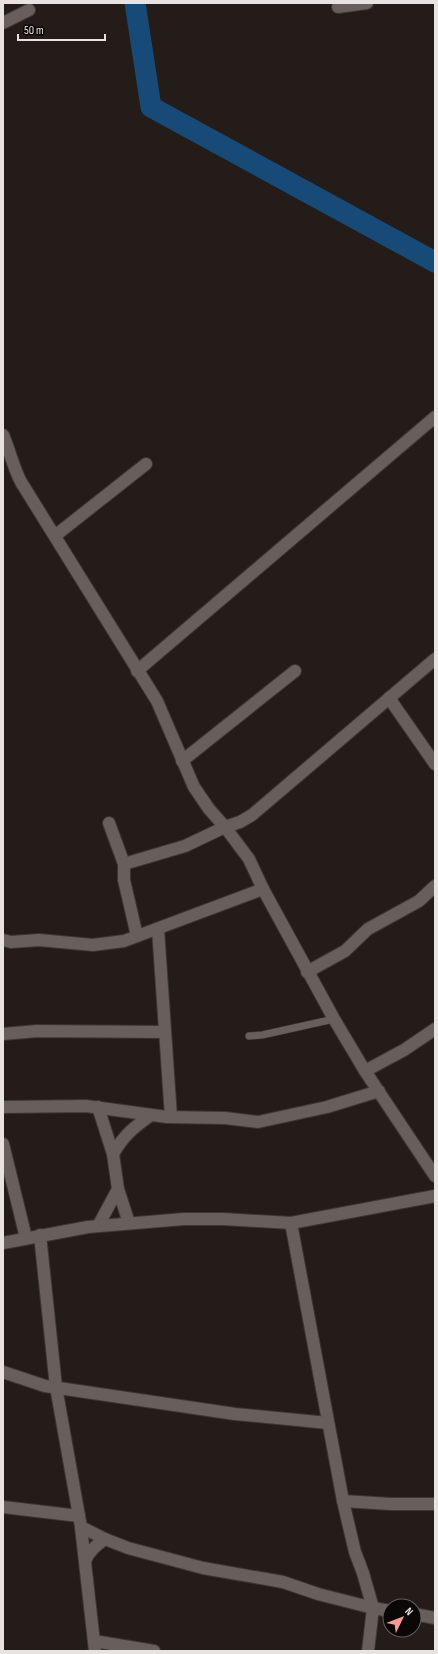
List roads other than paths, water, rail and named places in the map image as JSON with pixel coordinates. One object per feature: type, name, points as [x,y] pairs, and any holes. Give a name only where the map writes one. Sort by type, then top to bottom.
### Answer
[{"type":"street","points":[[338,7],[366,3]]},
{"type":"street","points":[[3,23],[29,10]]},
{"type":"street","points":[[137,671],[434,421]]},
{"type":"street","points":[[3,435],[8,445],[12,465],[21,482],[56,536],[137,671],[158,701],[194,786],[209,810],[225,827],[249,859],[263,889],[334,1019],[365,1071],[435,1176]]},
{"type":"street","points":[[56,536],[146,464]]},
{"type":"street","points":[[124,864],[185,846],[225,827],[240,822],[252,814],[435,659]]},
{"type":"street","points":[[182,760],[295,671]]},
{"type":"street","points":[[389,698],[435,764]]},
{"type":"street","points":[[109,823],[124,864],[124,880],[137,936]]},
{"type":"street","points":[[308,972],[345,950],[368,929],[418,901],[435,886]]},
{"type":"street","points":[[3,940],[11,942],[39,940],[94,945],[124,941],[263,889]]},
{"type":"street","points":[[158,929],[172,1117]]},
{"type":"street","points":[[365,1071],[404,1050],[435,1029]]},
{"type":"street","points":[[3,1034],[37,1031],[165,1032]]},
{"type":"street","points":[[3,1107],[98,1107],[172,1117],[225,1118],[258,1122],[327,1107],[379,1091]]},
{"type":"street","points":[[98,1107],[113,1154],[118,1189],[129,1223]]},
{"type":"street","points":[[113,1154],[127,1133],[151,1115]]},
{"type":"street","points":[[3,1144],[26,1238]]},
{"type":"street","points":[[98,1226],[118,1189]]},
{"type":"street","points":[[3,1243],[40,1235],[98,1226],[184,1219],[223,1218],[291,1223],[435,1196]]},
{"type":"street","points":[[291,1223],[343,1501],[355,1552],[373,1608],[368,1651]]},
{"type":"street","points":[[40,1235],[56,1387],[80,1522],[94,1646],[154,1651]]},
{"type":"street","points":[[3,1372],[45,1386],[235,1414],[328,1423]]},
{"type":"street","points":[[343,1501],[391,1504],[435,1504]]},
{"type":"street","points":[[3,1507],[80,1522],[105,1539],[128,1548],[203,1568],[283,1582],[382,1610]]},
{"type":"street","points":[[85,1562],[88,1554],[95,1546],[105,1539]]},
{"type":"street","points":[[422,1616],[435,1618]]},
{"type":"lane","points":[[248,1036],[262,1035],[334,1019]]},
{"type":"waterway","points":[[135,3],[151,107],[435,262]]}]
